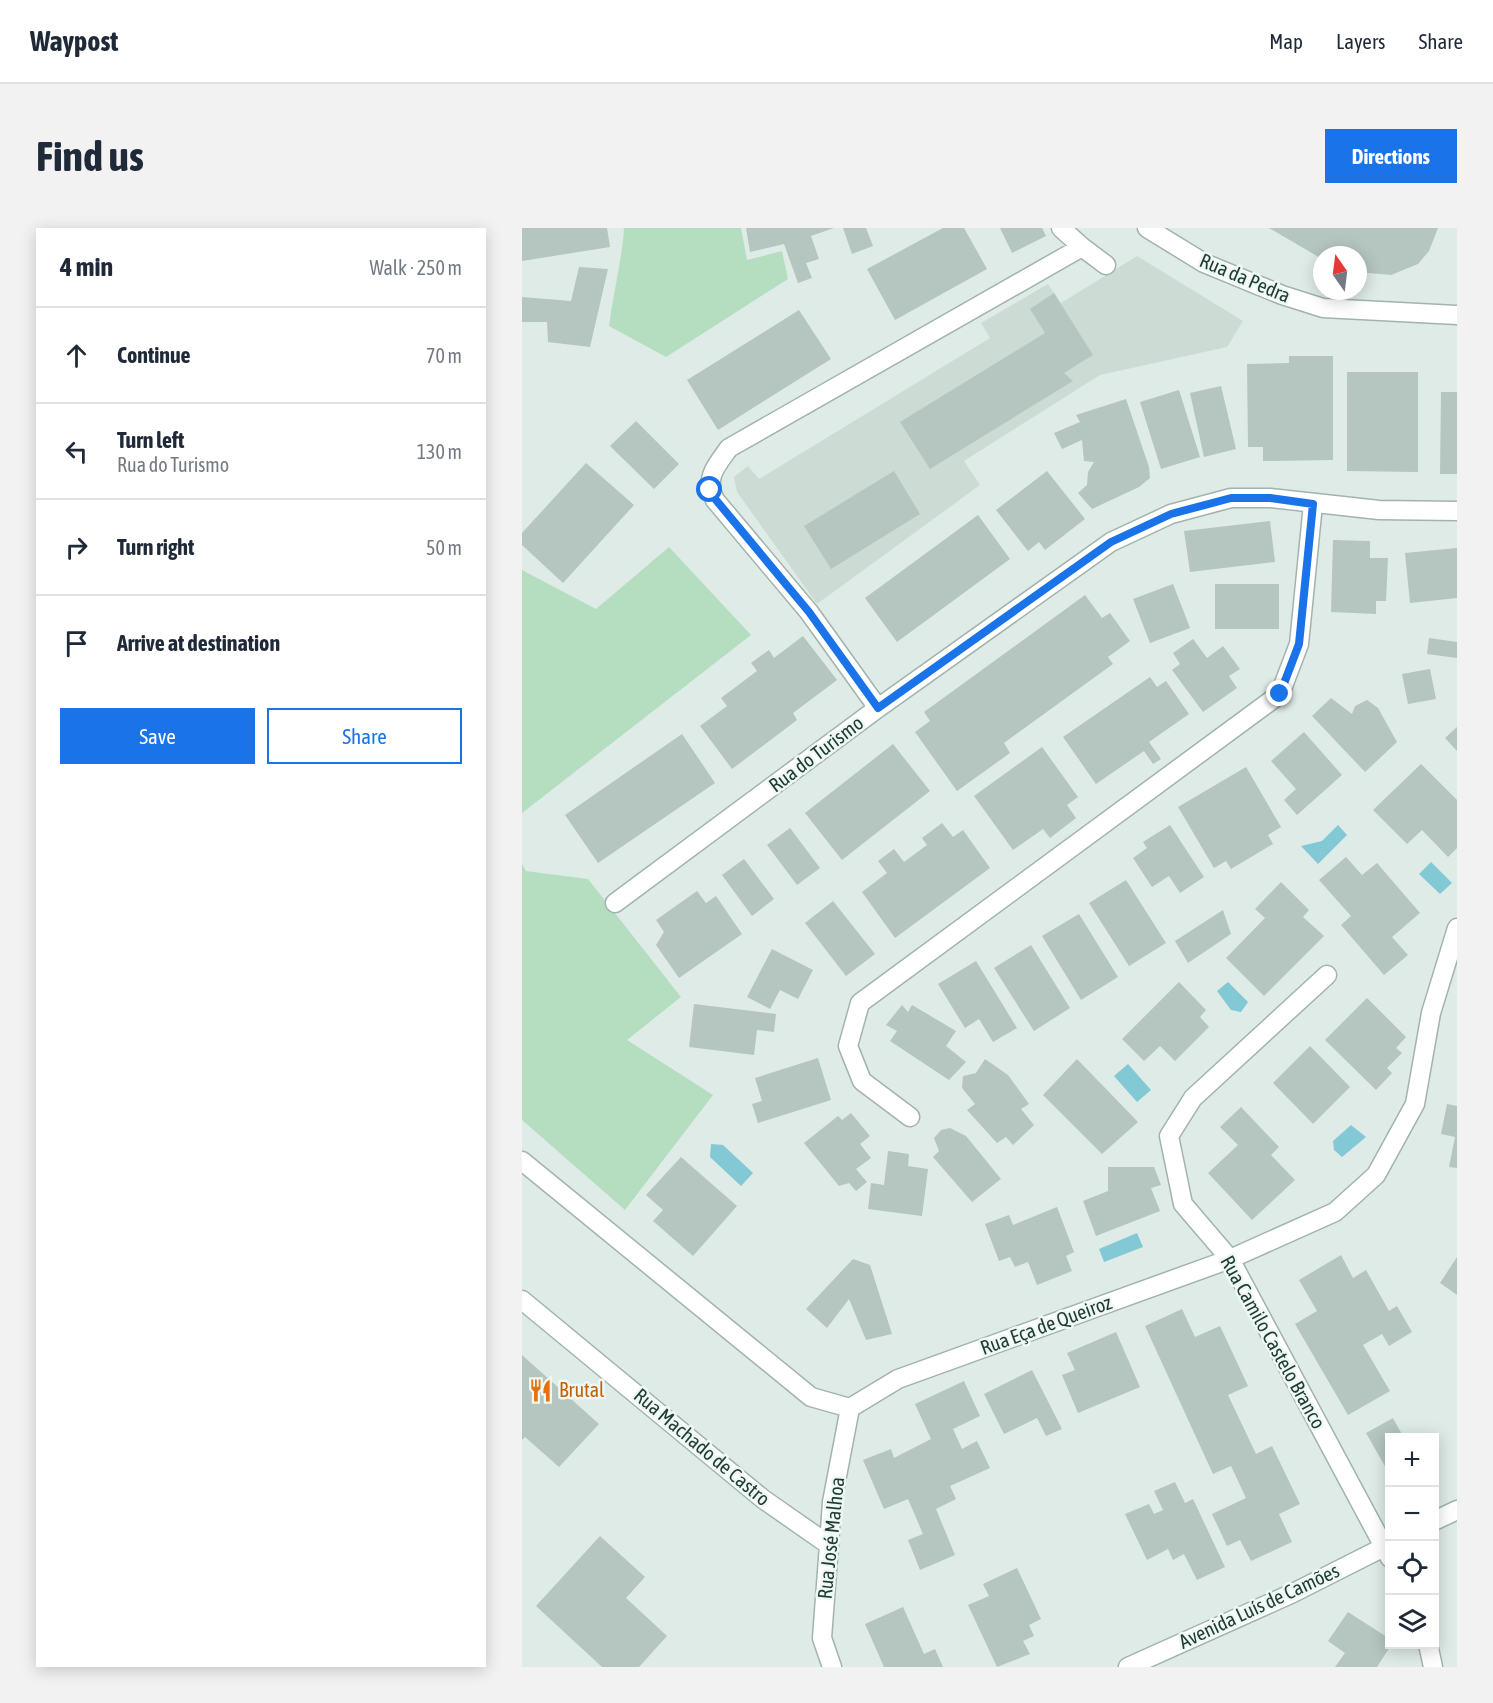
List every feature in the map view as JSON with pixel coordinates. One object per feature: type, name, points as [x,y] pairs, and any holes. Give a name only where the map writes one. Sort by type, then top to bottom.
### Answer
[{"type":"street","points":[[1061,228],[1106,266]]},
{"type":"street","name":"Rua da Pedra","points":[[1147,228],[1204,263],[1282,295],[1323,308],[1457,315]]},
{"type":"street","points":[[878,708],[809,612],[716,500],[710,490],[709,478],[729,448],[1082,247]]},
{"type":"street","name":"Rua do Turismo","points":[[615,903],[878,708],[1111,542],[1171,514],[1231,498],[1270,498],[1379,510],[1457,512]]},
{"type":"street","points":[[910,1118],[862,1081],[848,1046],[860,1003],[1224,738],[1280,694],[1299,644],[1313,504]]},
{"type":"street","name":"Rua Eça de Queiroz","points":[[850,1408],[898,1379],[1230,1258],[1335,1212],[1376,1175],[1415,1104],[1431,1012],[1457,928]]},
{"type":"street","name":"Rua Camilo Castelo Branco","points":[[1327,975],[1193,1098],[1169,1136],[1183,1204],[1230,1258],[1385,1543]]},
{"type":"street","points":[[522,1161],[811,1397],[850,1408]]},
{"type":"street","name":"Rua Machado de Castro","points":[[522,1300],[763,1499],[829,1545]]},
{"type":"street","name":"Rua José Malhoa","points":[[832,1667],[822,1638],[832,1502],[850,1408]]},
{"type":"street","points":[[1439,1519],[1457,1510]]},
{"type":"street","name":"Avenida Luís de Camões","points":[[1128,1667],[1385,1550]]},
{"type":"street","points":[[1429,1649],[1433,1667]]},
{"type":"shaded area","points":[[1137,256],[1243,321],[1227,347],[1100,375],[964,461],[980,485],[817,604],[737,492],[734,477],[748,466],[759,479],[990,338],[981,323],[1048,284],[1061,303]]},
{"type":"green space","points":[[624,228],[741,228],[747,260],[782,251],[788,279],[666,357],[609,326]]},
{"type":"green space","points":[[669,547],[751,635],[522,813],[522,570],[596,609]]},
{"type":"green space","points":[[522,864],[526,871],[588,879],[681,997],[627,1040],[713,1095],[625,1210],[522,1120]]},
{"type":"water","points":[[1338,825],[1347,835],[1318,864],[1301,846],[1322,841]]},
{"type":"water","points":[[1431,862],[1452,883],[1440,894],[1419,874]]},
{"type":"water","points":[[1228,982],[1248,1002],[1241,1012],[1231,1010],[1217,991]]},
{"type":"water","points":[[1128,1064],[1151,1090],[1137,1102],[1114,1076]]},
{"type":"water","points":[[1351,1125],[1366,1137],[1342,1157],[1334,1150],[1333,1141]]},
{"type":"water","points":[[711,1144],[723,1145],[753,1173],[741,1186],[710,1157]]},
{"type":"water","points":[[1137,1233],[1143,1247],[1104,1262],[1099,1249]]},
{"type":"building","points":[[522,228],[607,228],[610,247],[522,261]]},
{"type":"building","points":[[746,228],[834,228],[811,236],[819,259],[806,263],[812,278],[798,283],[784,244],[750,252]]},
{"type":"building","points":[[843,228],[866,228],[873,246],[852,254]]},
{"type":"building","points":[[943,228],[964,228],[987,269],[895,320],[867,269]]},
{"type":"building","points":[[1000,228],[1042,228],[1046,236],[1012,253]]},
{"type":"building","points":[[1269,228],[1438,228],[1429,251],[1418,264],[1391,275],[1367,273],[1367,246],[1313,246],[1313,254]]},
{"type":"building","points":[[579,267],[608,269],[590,347],[548,342],[547,322],[522,322],[522,297],[571,301]]},
{"type":"building","points":[[1054,293],[1093,355],[1064,373],[1073,381],[930,469],[900,422],[1045,333],[1030,309]]},
{"type":"building","points":[[799,310],[831,359],[718,430],[687,380]]},
{"type":"building","points":[[1289,356],[1333,356],[1333,460],[1263,461],[1263,447],[1248,447],[1247,364],[1289,363]]},
{"type":"building","points":[[1347,372],[1418,372],[1418,472],[1347,471]]},
{"type":"building","points":[[1221,386],[1236,449],[1204,457],[1190,393]]},
{"type":"building","points":[[1179,390],[1200,457],[1161,469],[1140,402]]},
{"type":"building","points":[[1441,392],[1457,392],[1457,474],[1440,474]]},
{"type":"building","points":[[1126,399],[1149,467],[1150,478],[1139,487],[1092,509],[1078,493],[1087,485],[1088,472],[1094,462],[1084,461],[1082,440],[1062,449],[1054,433],[1080,422],[1076,415]]},
{"type":"building","points":[[636,421],[679,464],[654,489],[610,446]]},
{"type":"building","points":[[586,463],[634,505],[563,583],[522,545],[522,533]]},
{"type":"building","points":[[894,471],[920,514],[831,569],[804,526]]},
{"type":"building","points":[[1047,471],[1085,519],[1045,550],[1039,542],[1028,551],[996,510]]},
{"type":"building","points":[[978,515],[1010,559],[897,642],[865,598]]},
{"type":"building","points":[[1270,521],[1275,562],[1190,572],[1184,531]]},
{"type":"building","points":[[1333,540],[1370,541],[1370,558],[1388,558],[1386,601],[1376,601],[1376,614],[1331,612]]},
{"type":"building","points":[[1457,548],[1457,598],[1410,603],[1405,553]]},
{"type":"building","points":[[1173,584],[1190,628],[1150,643],[1133,599]]},
{"type":"building","points":[[1215,584],[1279,584],[1279,629],[1215,629]]},
{"type":"building","points":[[1085,595],[1102,618],[1110,613],[1130,641],[1108,657],[1113,664],[1004,743],[1010,753],[957,791],[915,732],[930,721],[924,712]]},
{"type":"building","points":[[803,636],[837,680],[793,713],[797,720],[732,769],[700,726],[727,706],[721,698],[757,671],[751,663],[769,650],[774,658]]},
{"type":"building","points":[[1429,638],[1457,642],[1457,658],[1427,654]]},
{"type":"building","points":[[1193,639],[1207,658],[1223,646],[1240,669],[1229,676],[1237,688],[1203,712],[1172,670],[1180,664],[1173,653]]},
{"type":"building","points":[[1430,669],[1436,699],[1408,704],[1402,674]]},
{"type":"building","points":[[1150,677],[1157,687],[1166,681],[1189,714],[1149,742],[1161,759],[1153,764],[1144,751],[1096,784],[1063,737]]},
{"type":"building","points":[[1331,698],[1352,714],[1355,706],[1367,700],[1378,708],[1397,742],[1365,772],[1312,716]]},
{"type":"building","points":[[1457,727],[1457,751],[1445,738]]},
{"type":"building","points":[[1304,732],[1342,775],[1297,815],[1284,800],[1296,789],[1271,761]]},
{"type":"building","points":[[682,734],[715,783],[598,863],[565,815]]},
{"type":"building","points":[[893,744],[930,791],[842,860],[805,813]]},
{"type":"building","points":[[1042,747],[1078,797],[1067,805],[1076,818],[1050,838],[1043,829],[1013,850],[974,796]]},
{"type":"building","points":[[1421,764],[1457,800],[1457,848],[1448,857],[1422,830],[1407,844],[1373,810]]},
{"type":"building","points":[[1246,767],[1281,827],[1268,835],[1273,844],[1231,869],[1226,861],[1214,868],[1178,807]]},
{"type":"building","points":[[942,823],[953,837],[963,830],[990,868],[895,938],[862,892],[887,873],[878,861],[894,849],[904,862],[927,845],[922,838]]},
{"type":"building","points":[[1170,825],[1204,877],[1180,893],[1169,876],[1152,887],[1133,858],[1147,848],[1143,842]]},
{"type":"building","points":[[790,828],[820,868],[797,885],[767,845]]},
{"type":"building","points":[[1346,857],[1362,875],[1377,863],[1420,913],[1392,937],[1408,955],[1384,975],[1341,925],[1351,916],[1319,880]]},
{"type":"building","points":[[744,859],[774,899],[752,916],[722,875]]},
{"type":"building","points":[[1126,880],[1166,943],[1129,966],[1089,903]]},
{"type":"building","points":[[1281,882],[1309,910],[1303,917],[1324,936],[1264,996],[1226,958],[1265,918],[1255,909]]},
{"type":"building","points":[[697,891],[706,903],[716,896],[742,934],[679,978],[656,945],[664,932],[656,920]]},
{"type":"building","points":[[833,901],[875,954],[846,976],[805,923]]},
{"type":"building","points":[[1223,910],[1231,934],[1188,963],[1175,941]]},
{"type":"building","points":[[1079,914],[1118,977],[1081,1000],[1042,936]]},
{"type":"building","points":[[1031,945],[1070,1008],[1034,1031],[994,968]]},
{"type":"building","points":[[772,949],[813,970],[798,999],[780,990],[770,1009],[747,997]]},
{"type":"building","points":[[976,961],[1017,1028],[993,1042],[979,1019],[965,1028],[938,984]]},
{"type":"building","points":[[1179,982],[1206,1010],[1200,1017],[1209,1027],[1175,1061],[1160,1046],[1144,1061],[1122,1039]]},
{"type":"building","points":[[1367,998],[1406,1037],[1396,1048],[1402,1053],[1387,1068],[1392,1073],[1376,1090],[1325,1040]]},
{"type":"building","points":[[694,1004],[776,1014],[774,1032],[757,1030],[754,1055],[689,1047]]},
{"type":"building","points":[[902,1005],[908,1012],[912,1005],[956,1031],[946,1046],[966,1062],[949,1080],[890,1041],[897,1031],[886,1025]]},
{"type":"building","points":[[1310,1046],[1350,1087],[1313,1124],[1273,1083]]},
{"type":"building","points":[[818,1058],[831,1100],[758,1123],[752,1104],[762,1101],[755,1078]]},
{"type":"building","points":[[985,1059],[1008,1075],[1029,1104],[1021,1109],[1034,1125],[1013,1145],[1006,1137],[997,1143],[967,1110],[975,1104],[962,1088],[963,1076],[976,1073]]},
{"type":"building","points":[[1077,1059],[1138,1122],[1102,1154],[1043,1095]]},
{"type":"building","points":[[1447,1104],[1457,1106],[1457,1168],[1449,1167],[1455,1137],[1441,1134]]},
{"type":"building","points":[[1241,1107],[1279,1147],[1271,1155],[1295,1180],[1252,1220],[1208,1173],[1238,1145],[1220,1127]]},
{"type":"building","points":[[851,1113],[870,1136],[860,1144],[871,1158],[856,1169],[867,1182],[856,1191],[849,1183],[839,1186],[804,1143],[838,1116],[842,1120]]},
{"type":"building","points":[[950,1128],[966,1136],[1001,1179],[972,1202],[933,1157],[939,1151],[934,1138],[941,1130]]},
{"type":"building","points":[[888,1151],[909,1154],[908,1166],[928,1169],[922,1216],[868,1209],[871,1183],[884,1185]]},
{"type":"building","points":[[681,1157],[737,1206],[693,1256],[653,1221],[663,1210],[646,1195]]},
{"type":"building","points":[[1108,1167],[1154,1167],[1161,1185],[1151,1188],[1160,1211],[1096,1236],[1083,1201],[1108,1191]]},
{"type":"building","points":[[1057,1207],[1074,1252],[1066,1256],[1072,1271],[1037,1285],[1028,1262],[1015,1267],[1010,1257],[999,1261],[985,1224],[1009,1215],[1013,1225]]},
{"type":"building","points":[[1341,1255],[1353,1278],[1366,1270],[1389,1311],[1397,1306],[1412,1332],[1389,1346],[1382,1334],[1363,1345],[1390,1391],[1348,1415],[1295,1324],[1317,1311],[1299,1280]]},
{"type":"building","points":[[1457,1257],[1457,1295],[1440,1283]]},
{"type":"building","points":[[853,1259],[870,1265],[892,1334],[866,1340],[849,1299],[827,1328],[806,1309]]},
{"type":"building","points":[[1182,1309],[1195,1337],[1220,1326],[1248,1386],[1228,1395],[1256,1454],[1272,1446],[1300,1504],[1279,1514],[1292,1542],[1251,1561],[1240,1540],[1227,1546],[1212,1514],[1246,1498],[1231,1466],[1213,1474],[1145,1326]]},
{"type":"building","points":[[1116,1332],[1140,1387],[1078,1413],[1062,1375],[1075,1370],[1067,1353]]},
{"type":"building","name":"Brutal","points":[[522,1355],[599,1424],[559,1467],[525,1437],[522,1440]]},
{"type":"building","points":[[1032,1370],[1062,1429],[1046,1436],[1037,1418],[1004,1434],[984,1394]]},
{"type":"building","points":[[964,1381],[980,1416],[953,1429],[962,1449],[977,1441],[990,1468],[950,1486],[956,1499],[936,1509],[955,1555],[920,1570],[908,1540],[923,1534],[908,1499],[884,1509],[863,1460],[891,1449],[894,1458],[931,1439],[915,1404]]},
{"type":"building","points":[[1393,1418],[1401,1433],[1385,1433],[1385,1466],[1366,1433]]},
{"type":"building","points":[[1175,1482],[1185,1503],[1193,1499],[1225,1567],[1197,1580],[1184,1554],[1173,1560],[1168,1549],[1147,1560],[1125,1514],[1149,1504],[1154,1514],[1163,1510],[1154,1491]]},
{"type":"building","points":[[600,1536],[645,1577],[626,1598],[667,1636],[639,1667],[602,1667],[536,1606]]},
{"type":"building","points":[[1017,1568],[1041,1619],[1029,1625],[1034,1636],[1023,1641],[1030,1654],[997,1667],[968,1605],[989,1596],[983,1584]]},
{"type":"building","points":[[903,1607],[924,1654],[935,1649],[943,1667],[884,1667],[865,1624]]},
{"type":"building","points":[[1348,1612],[1385,1636],[1385,1649],[1389,1649],[1377,1667],[1335,1667],[1345,1653],[1328,1641]]},
{"type":"place","name":"Brutal","points":[[541,1390]]},
{"type":"route","points":[[710,490],[809,612],[878,708],[1111,542],[1171,514],[1231,498],[1270,498],[1313,504],[1299,644],[1280,694]]}]
